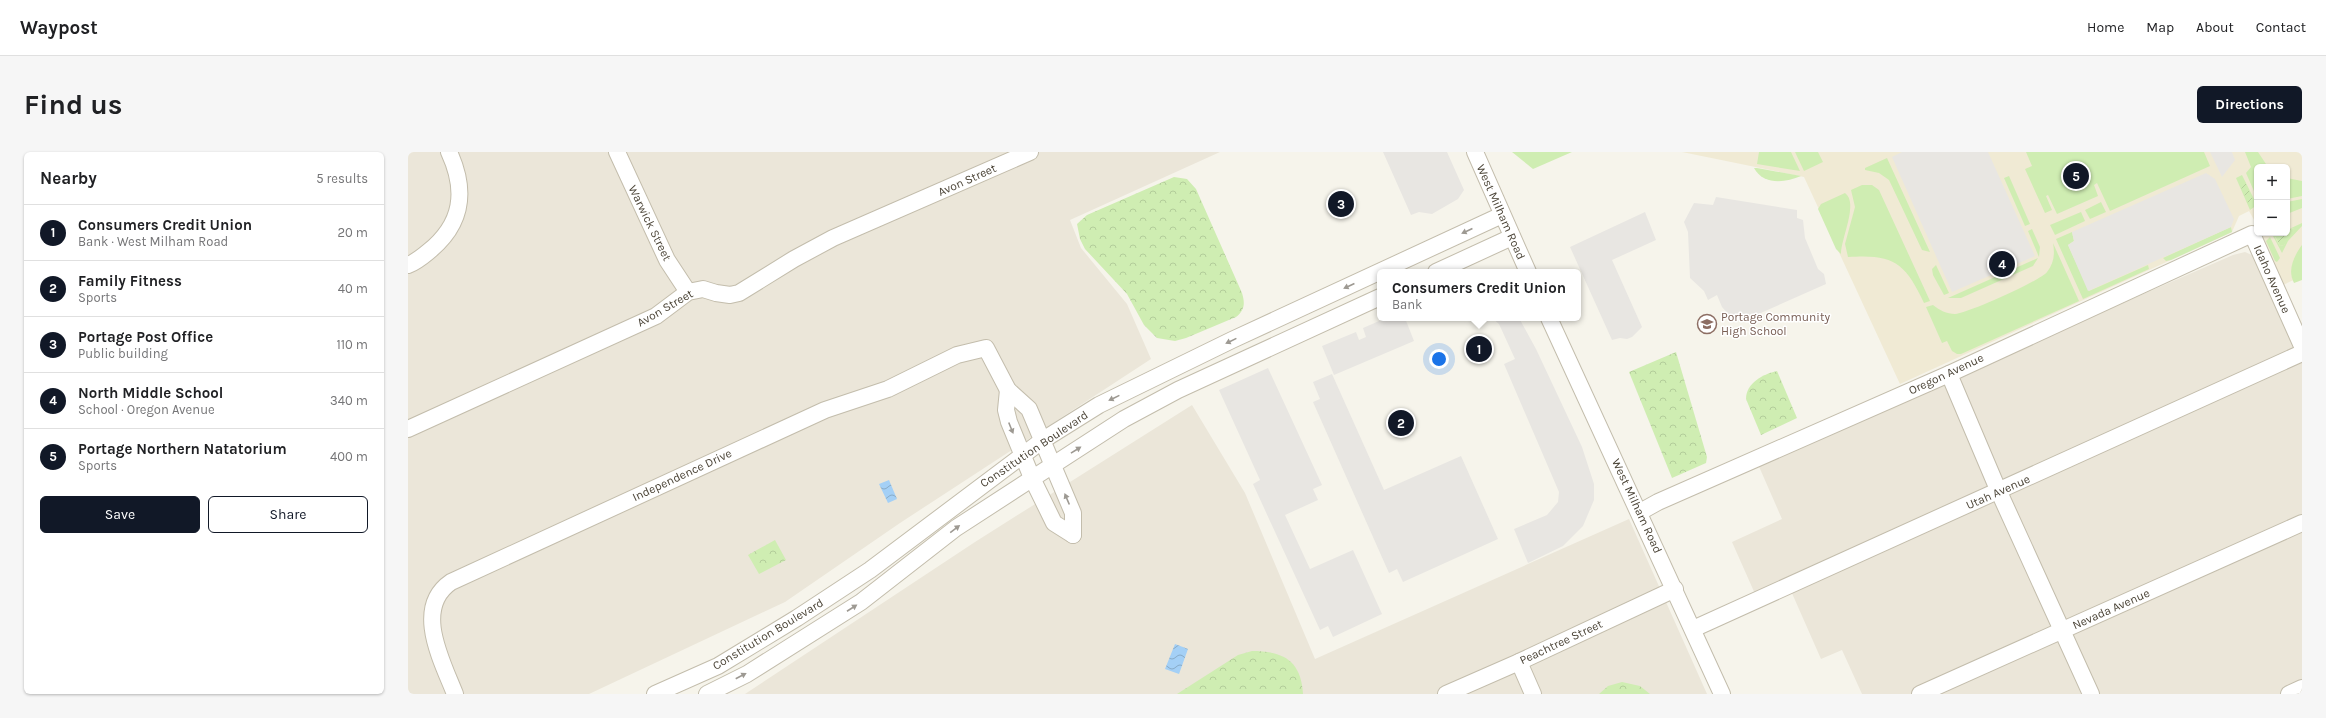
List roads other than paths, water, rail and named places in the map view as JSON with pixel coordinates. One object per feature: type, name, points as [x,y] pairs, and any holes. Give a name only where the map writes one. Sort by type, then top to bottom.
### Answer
[{"type":"street","points":[[408,266],[435,246],[450,229],[458,213],[460,181],[449,152]]},
{"type":"street","name":"Warwick Street","points":[[616,152],[667,260],[688,292]]},
{"type":"street","name":"Avon Street","points":[[408,429],[656,316],[688,292],[703,288],[730,295],[743,291],[794,259],[833,238],[1030,152]]},
{"type":"street","name":"West Milham Road","points":[[1475,152],[1527,269]]},
{"type":"street","name":"Constitution Boulevard","points":[[1385,269],[1502,215]]},
{"type":"street","name":"Idaho Avenue","points":[[2252,234],[2302,346]]},
{"type":"street","name":"Oregon Avenue","points":[[1640,512],[1658,502],[1948,374],[2252,234]]},
{"type":"street","points":[[1443,269],[1512,237]]},
{"type":"street","name":"Constitution Boulevard","points":[[655,694],[718,666],[804,613],[870,570],[1043,440],[1099,405],[1225,343],[1377,273]]},
{"type":"street","name":"Constitution Boulevard","points":[[707,694],[747,674],[855,606],[891,580],[956,528],[1124,419],[1178,390],[1377,298]]},
{"type":"street","name":"West Milham Road","points":[[1550,321],[1640,512],[1722,694]]},
{"type":"street","name":"Independence Drive","points":[[455,694],[436,644],[432,617],[439,593],[451,582],[825,410],[888,389],[957,355],[986,348],[1008,390],[1029,409],[1073,513],[1073,535],[1054,523],[1032,478]]},
{"type":"street","name":"Utah Avenue","points":[[1693,628],[1999,492],[2302,353]]},
{"type":"street","points":[[1948,374],[1999,492],[2091,694]]},
{"type":"street","points":[[1008,390],[1006,410],[1032,478]]},
{"type":"street","name":"Nevada Avenue","points":[[1920,694],[2302,523]]},
{"type":"street","name":"Peachtree Street","points":[[1446,694],[1519,662],[1675,589]]},
{"type":"street","points":[[1519,662],[1533,694]]},
{"type":"street","points":[[2289,694],[2302,688]]},
{"type":"water","points":[[889,480],[897,499],[888,503],[879,484]]},
{"type":"water","points":[[1175,644],[1188,649],[1179,674],[1165,669]]},
{"type":"place","name":"Portage Northern Natatorium","points":[[2076,176]]},
{"type":"place","name":"Portage Post Office","points":[[1341,204]]},
{"type":"place","name":"North Middle School","points":[[2002,264]]},
{"type":"place","name":"Portage Community High School","points":[[1707,324]]},
{"type":"place","name":"Consumers Credit Union","points":[[1479,349]]},
{"type":"place","name":"Family Fitness","points":[[1401,423]]}]
